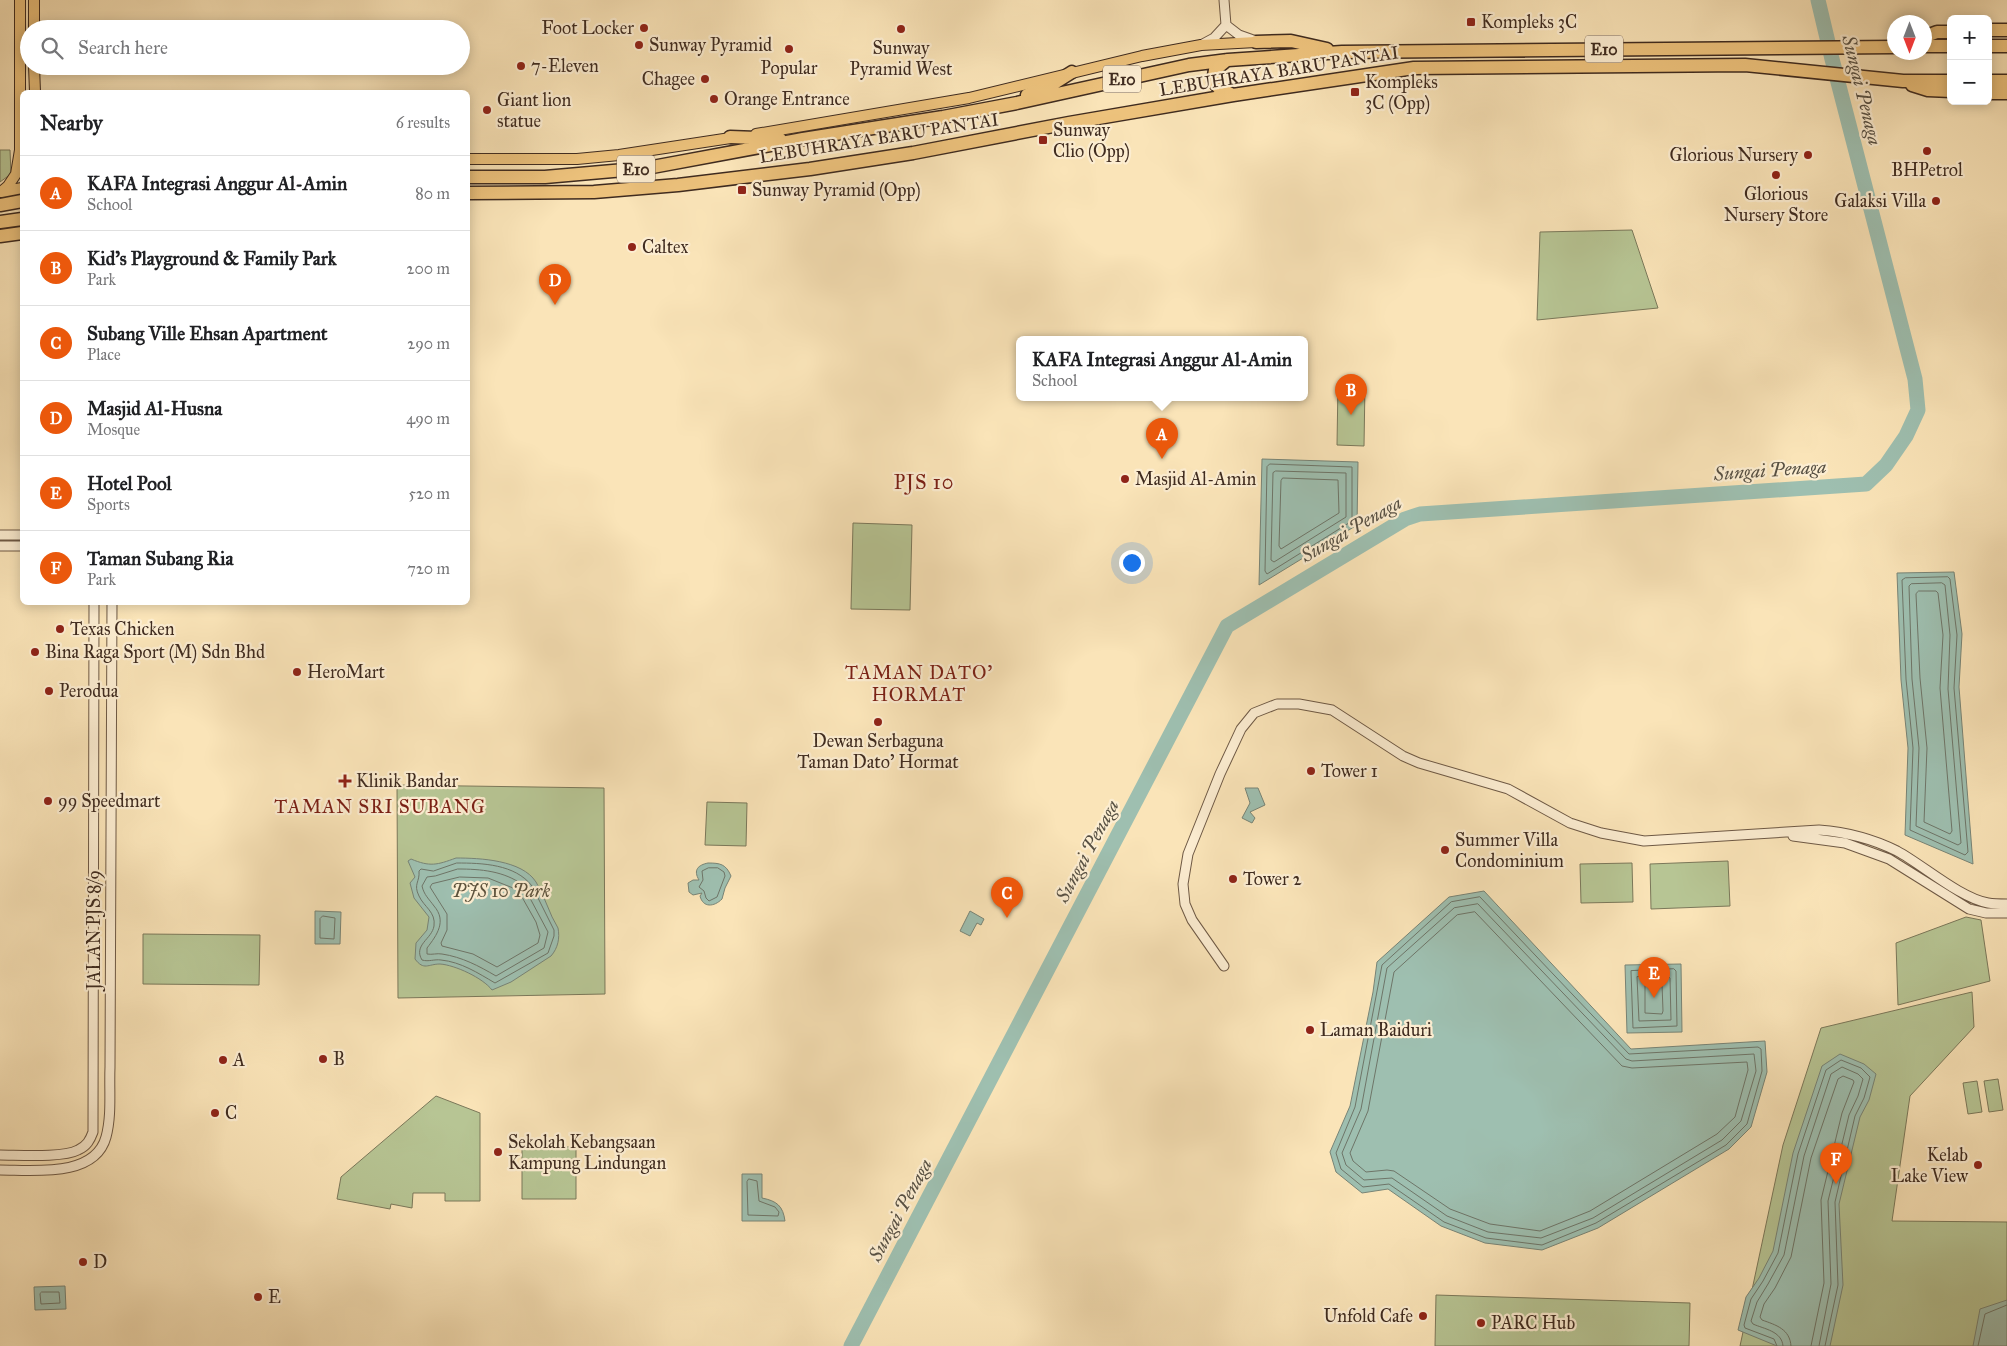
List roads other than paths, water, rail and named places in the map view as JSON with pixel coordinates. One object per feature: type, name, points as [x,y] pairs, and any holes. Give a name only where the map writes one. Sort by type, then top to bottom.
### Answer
[{"type":"highway","points":[[1992,30],[2007,30]]},
{"type":"highway","points":[[1932,34],[1947,32]]},
{"type":"highway","points":[[1256,42],[1291,41],[1342,52]]},
{"type":"highway","points":[[1932,46],[1947,46]]},
{"type":"highway","points":[[1992,46],[2007,46]]},
{"type":"highway","name":"LEBUHRAYA BARU PANTAI","points":[[470,177],[525,177],[647,168],[803,139],[909,123],[1017,103],[1181,66],[1228,60],[1342,52],[1887,47]]},
{"type":"highway","points":[[1228,60],[1215,70],[1213,80],[1219,88],[1233,95]]},
{"type":"highway","name":"LEBUHRAYA BARU PANTAI","points":[[470,193],[594,192],[678,185],[810,169],[930,150],[1069,123],[1233,95],[1414,68],[1745,65],[1903,81],[1947,81]]},
{"type":"highway","points":[[1017,103],[1029,93],[1053,84],[1072,72]]},
{"type":"highway","points":[[1903,81],[1919,88],[1947,91]]},
{"type":"highway","points":[[1992,81],[2007,81]]},
{"type":"highway","points":[[1992,93],[2007,93]]},
{"type":"highway","points":[[730,138],[803,139]]},
{"type":"highway","points":[[0,196],[20,201]]},
{"type":"highway","points":[[0,222],[20,219]]},
{"type":"highway","points":[[0,236],[20,233]]},
{"type":"main road","points":[[0,196],[16,174],[20,150],[20,0]]},
{"type":"main road","points":[[34,0],[34,20]]},
{"type":"main road","points":[[470,159],[577,159],[619,156],[969,98],[1142,56],[1201,46],[1256,42]]},
{"type":"main road","points":[[34,75],[35,90]]},
{"type":"main road","points":[[0,196],[20,189]]},
{"type":"street","points":[[1201,46],[1214,38],[1226,25],[1224,0]]},
{"type":"street","points":[[1226,25],[1239,35],[1256,42]]},
{"type":"street","points":[[0,535],[20,535]]},
{"type":"street","points":[[0,546],[20,546]]},
{"type":"street","name":"JALAN PJS 8/9","points":[[87,1144],[93,1132],[94,605]]},
{"type":"street","name":"JALAN PJS 8/9","points":[[104,1143],[108,1123],[110,1020],[112,605]]},
{"type":"street","points":[[1224,966],[1192,920],[1185,904],[1182,884],[1186,862],[1220,774],[1241,729],[1254,713],[1277,704],[1299,704],[1332,710],[1403,756],[1419,763],[1508,789],[1570,823],[1601,833],[1644,842],[1819,830],[1847,832],[1896,851],[1954,888],[1974,898],[1987,903],[2007,904]]},
{"type":"street","points":[[1777,834],[1845,843],[1889,859],[1969,908],[1986,913],[2007,913]]},
{"type":"street","points":[[93,1020],[110,1020]]},
{"type":"street","points":[[0,1155],[66,1153],[78,1150],[87,1144],[104,1143]]},
{"type":"street","points":[[0,1170],[74,1167],[84,1164],[94,1157],[104,1143]]},
{"type":"water","points":[[1262,459],[1358,462],[1357,525],[1259,585]]},
{"type":"water","points":[[1954,572],[1962,634],[1959,687],[1973,864],[1905,835],[1908,748],[1901,680],[1897,573]]},
{"type":"water","points":[[1245,788],[1258,788],[1265,805],[1250,812],[1255,818],[1252,823],[1242,818],[1250,803]]},
{"type":"water","points":[[456,858],[500,862],[521,869],[530,875],[539,887],[558,928],[558,943],[551,956],[511,982],[492,990],[476,977],[461,970],[440,964],[424,966],[415,959],[416,943],[427,930],[429,917],[414,898],[410,883],[415,877],[408,861],[411,859],[434,864]]},
{"type":"water","points":[[708,863],[722,865],[731,876],[722,899],[712,905],[706,904],[701,900],[700,896],[702,893],[693,895],[689,892],[688,883],[693,880],[699,880],[696,873],[697,868]]},
{"type":"water","points":[[1484,891],[1631,1049],[1765,1041],[1767,1072],[1751,1127],[1729,1149],[1598,1228],[1542,1250],[1485,1243],[1441,1226],[1388,1189],[1362,1193],[1336,1172],[1330,1152],[1350,1106],[1373,992],[1377,962],[1449,897]]},
{"type":"water","points":[[315,911],[341,912],[340,944],[315,944]]},
{"type":"water","points":[[970,911],[984,919],[981,925],[977,923],[970,936],[960,931]]},
{"type":"water","points":[[1681,964],[1682,1032],[1627,1033],[1625,965]]},
{"type":"water","points":[[1840,1054],[1864,1064],[1876,1074],[1869,1100],[1860,1117],[1839,1204],[1843,1285],[1830,1346],[1777,1346],[1738,1330],[1746,1297],[1759,1278],[1773,1251],[1793,1153],[1822,1066]]},
{"type":"water","points":[[742,1174],[762,1174],[762,1198],[772,1201],[781,1208],[785,1221],[742,1221]]},
{"type":"water","points":[[65,1286],[66,1309],[35,1310],[34,1287]]},
{"type":"water","points":[[2007,1300],[2007,1346],[1973,1346],[1980,1309]]},
{"type":"waterway","name":"Sungai Penaga","points":[[851,1346],[1227,626],[1405,519],[1420,514],[1866,484],[1886,465],[1906,436],[1918,410],[1915,379],[1818,0]]},
{"type":"place","name":"Kompleks 3C","points":[[1471,22]]},
{"type":"place","name":"Foot Locker","points":[[644,28]]},
{"type":"place","name":"Sunway Pyramid West","points":[[901,29]]},
{"type":"place","name":"Sunway Pyramid","points":[[639,45]]},
{"type":"place","name":"Popular","points":[[789,49]]},
{"type":"place","name":"7-Eleven","points":[[521,66]]},
{"type":"place","name":"Chagee","points":[[705,79]]},
{"type":"place","name":"Kompleks 3C (Opp)","points":[[1355,92]]},
{"type":"place","name":"Orange Entrance","points":[[714,99]]},
{"type":"place","name":"Giant lion statue","points":[[487,110]]},
{"type":"place","name":"Sunway Clio (Opp)","points":[[1043,140]]},
{"type":"place","name":"BHPetrol","points":[[1927,151]]},
{"type":"place","name":"Glorious Nursery","points":[[1808,155]]},
{"type":"place","name":"Glorious Nursery Store","points":[[1776,175]]},
{"type":"place","name":"Sunway Pyramid (Opp)","points":[[742,190]]},
{"type":"place","name":"Galaksi Villa","points":[[1936,201]]},
{"type":"place","name":"Caltex","points":[[632,247]]},
{"type":"place","name":"Masjid Al-Husna","points":[[555,305]]},
{"type":"place","name":"Kid's Playground & Family Park","points":[[1351,415]]},
{"type":"place","name":"KAFA Integrasi Anggur Al-Amin","points":[[1162,459]]},
{"type":"place","name":"Masjid Al-Amin","points":[[1125,479]]},
{"type":"place","name":"Texas Chicken","points":[[60,629]]},
{"type":"place","name":"Bina Raga Sport (M) Sdn Bhd","points":[[35,652]]},
{"type":"place","name":"HeroMart","points":[[297,672]]},
{"type":"place","name":"Perodua","points":[[49,691]]},
{"type":"place","name":"Dewan Serbaguna Taman Dato' Hormat","points":[[878,722]]},
{"type":"place","name":"Tower 1","points":[[1311,771]]},
{"type":"place","name":"Klinik Bandar","points":[[345,781]]},
{"type":"place","name":"99 Speedmart","points":[[48,801]]},
{"type":"place","name":"Summer Villa Condominium","points":[[1445,850]]},
{"type":"place","name":"Tower 2","points":[[1233,879]]},
{"type":"place","name":"Subang Ville Ehsan Apartment","points":[[1007,918]]},
{"type":"place","name":"Hotel Pool","points":[[1654,998]]},
{"type":"place","name":"Laman Baiduri","points":[[1310,1030]]},
{"type":"place","name":"B","points":[[323,1059]]},
{"type":"place","name":"A","points":[[223,1060]]},
{"type":"place","name":"C","points":[[215,1113]]},
{"type":"place","name":"Sekolah Kebangsaan Kampung Lindungan","points":[[498,1152]]},
{"type":"place","name":"Kelab Lake View","points":[[1978,1165]]},
{"type":"place","name":"Taman Subang Ria","points":[[1836,1184]]},
{"type":"place","name":"D","points":[[83,1262]]},
{"type":"place","name":"E","points":[[258,1297]]},
{"type":"place","name":"Unfold Cafe","points":[[1423,1316]]},
{"type":"place","name":"PARC Hub","points":[[1481,1323]]},
{"type":"district","name":"PJS 10","points":[[924,482]]},
{"type":"district","name":"TAMAN DATO' HORMAT","points":[[919,683]]},
{"type":"district","name":"TAMAN SRI SUBANG","points":[[380,806]]},
{"type":"park label","name":"PJS 10 Park","points":[[501,891]]}]
